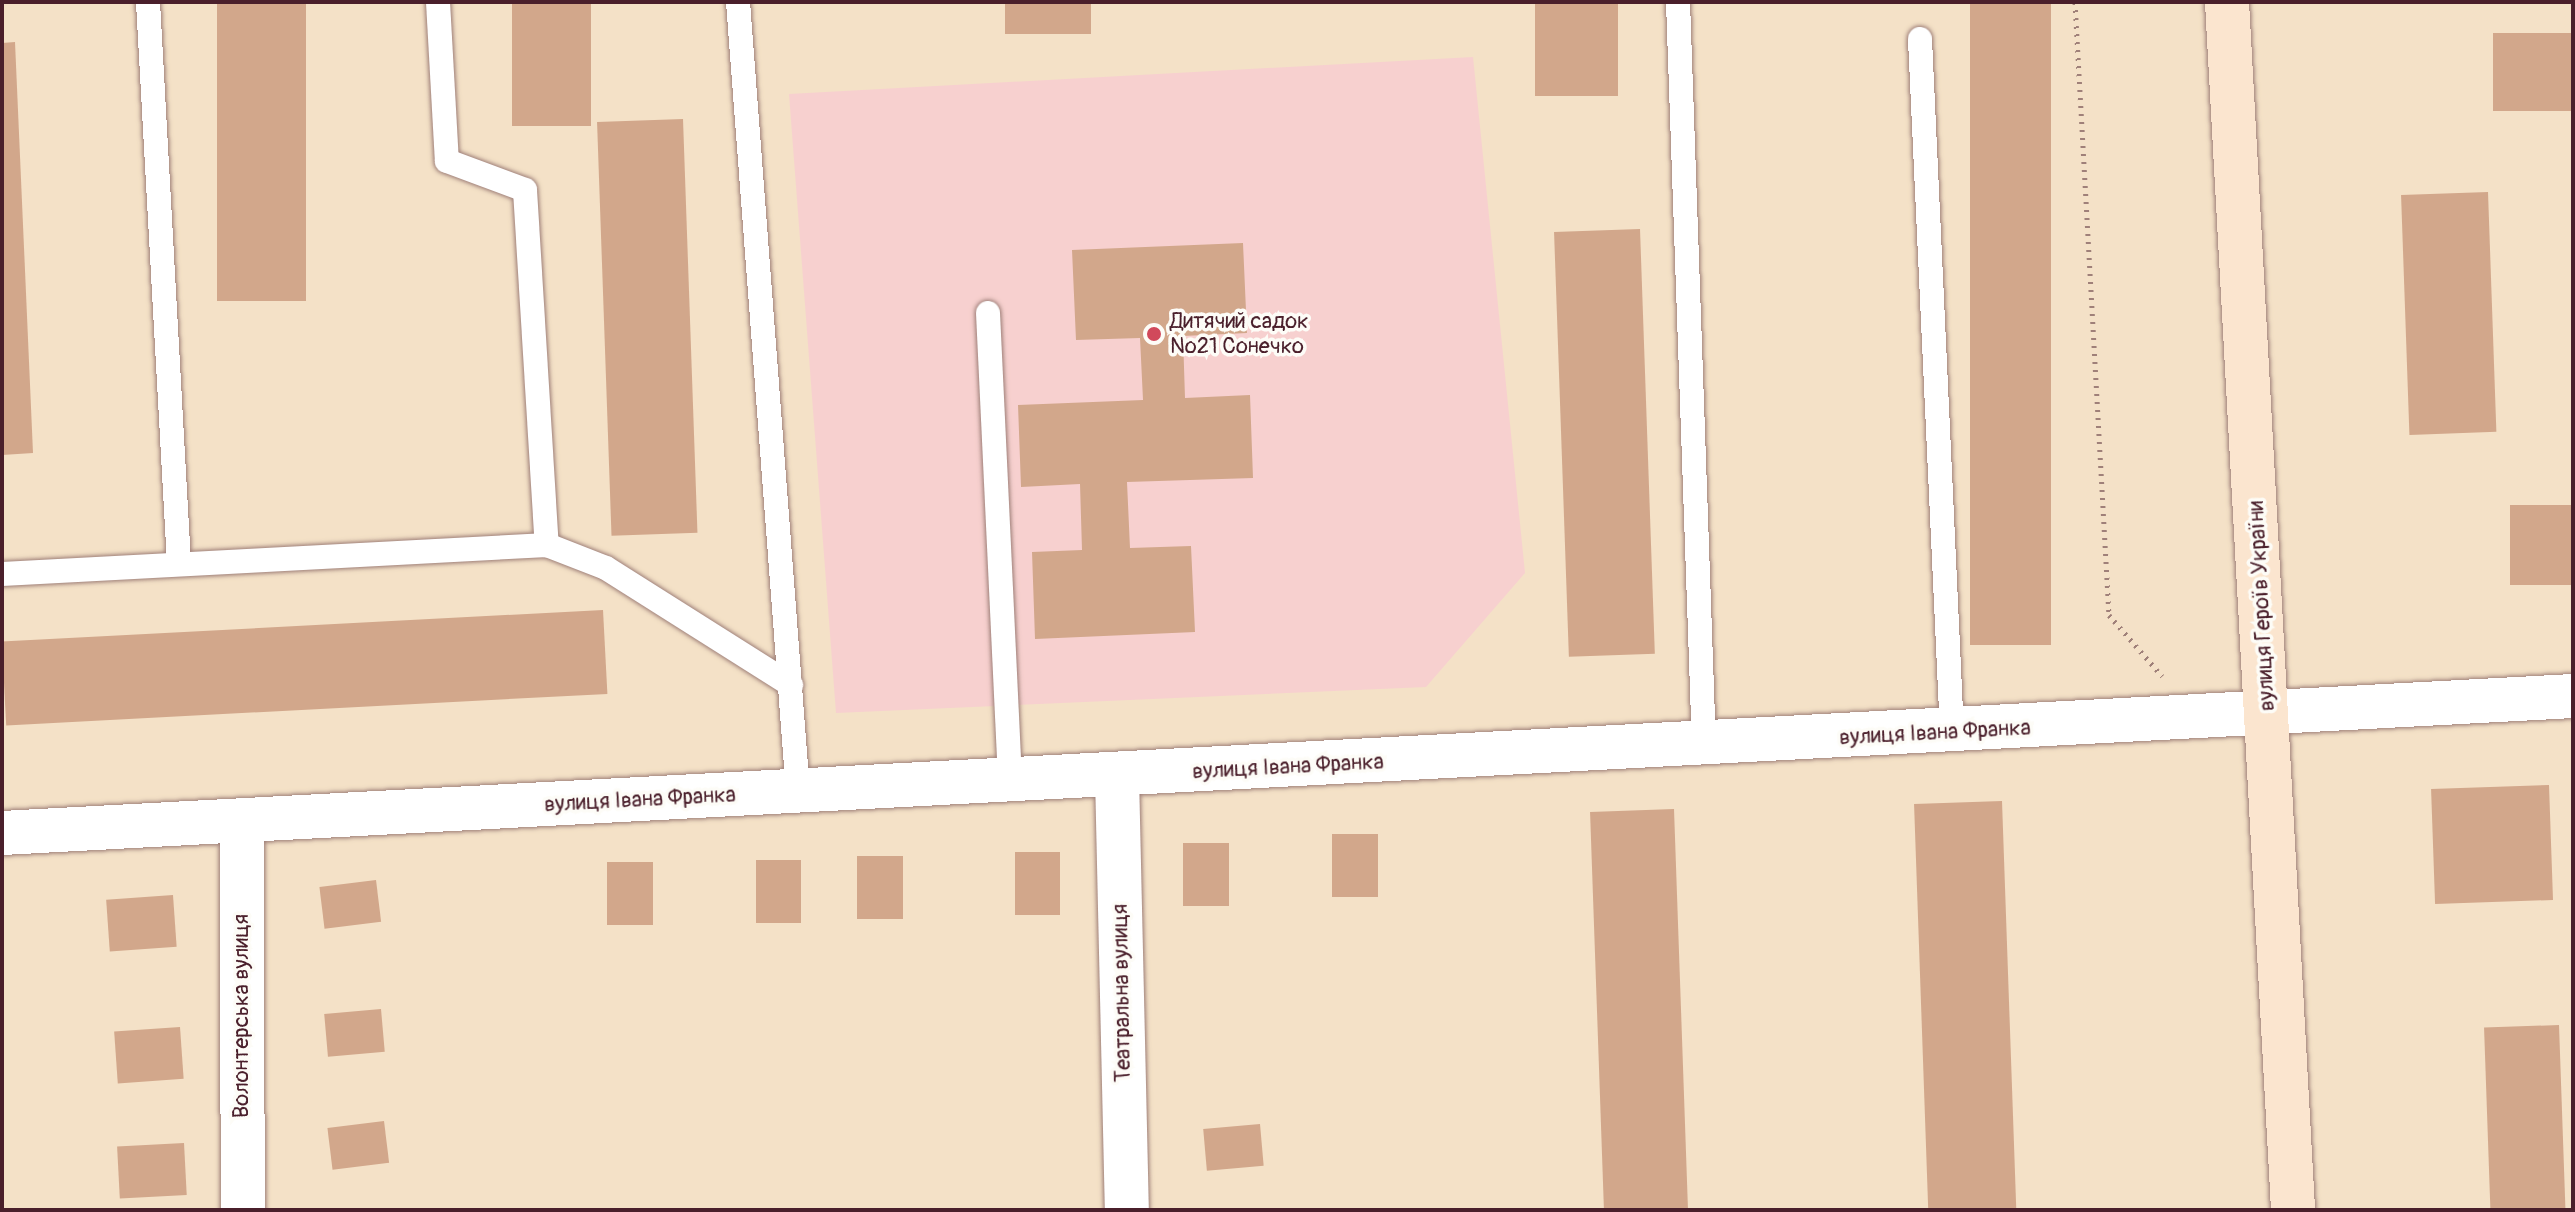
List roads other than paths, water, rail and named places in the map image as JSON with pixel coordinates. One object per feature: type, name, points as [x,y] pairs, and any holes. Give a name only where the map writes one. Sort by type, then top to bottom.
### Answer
[{"type":"street","name":"вулиця Героїв України","points":[[2227,2],[2293,1210]]},
{"type":"street","name":"вулиця Івана Франка","points":[[2,833],[2205,720],[2573,696]]},
{"type":"street","name":"Театральна вулиця","points":[[1117,776],[1127,1210]]},
{"type":"street","name":"Волонтерська вулиця","points":[[242,821],[243,1210]]},
{"type":"lane","points":[[148,2],[179,564]]},
{"type":"lane","points":[[438,2],[447,161],[525,190],[547,545]]},
{"type":"lane","points":[[738,2],[798,792]]},
{"type":"lane","points":[[1678,2],[1704,745]]},
{"type":"lane","points":[[1920,39],[1952,733]]},
{"type":"lane","points":[[988,313],[1010,781]]},
{"type":"lane","points":[[2,574],[547,545],[606,568],[791,685]]},
{"type":"place","name":"Дитячий садок №21 Сонечко","points":[[1154,334]]}]
